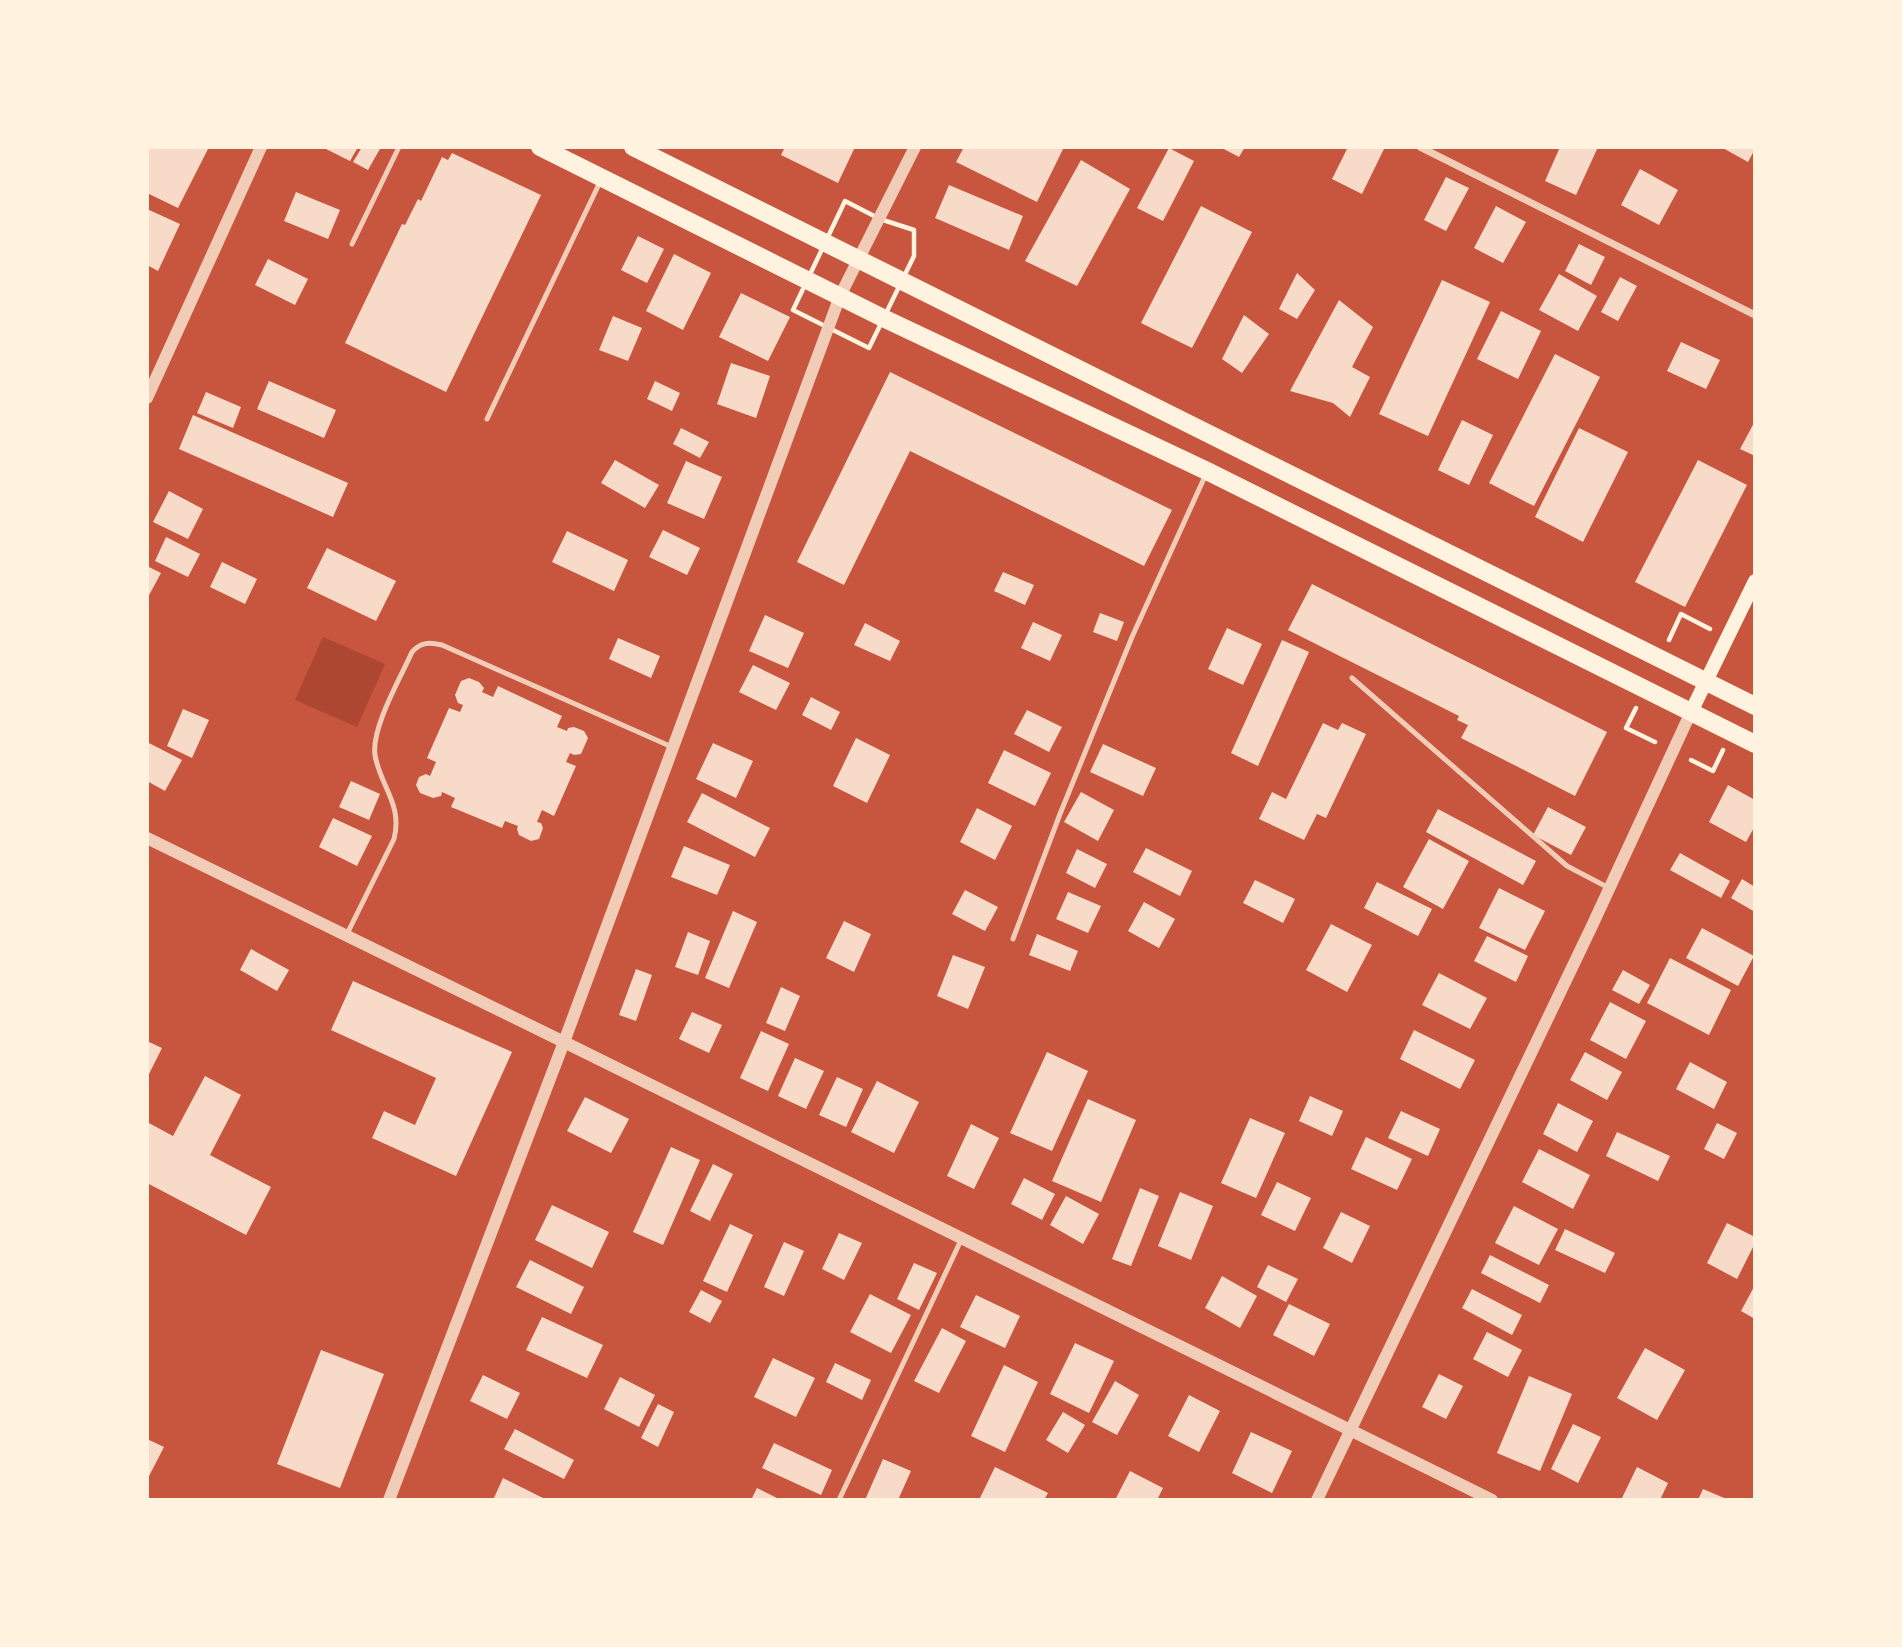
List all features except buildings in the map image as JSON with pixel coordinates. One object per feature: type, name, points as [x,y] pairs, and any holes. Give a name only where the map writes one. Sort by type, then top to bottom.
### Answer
[{"type":"main road","points":[[540,147],[840,296],[1207,471],[1755,744]]},
{"type":"main road","points":[[633,147],[1755,706]]},
{"type":"main road","points":[[1691,712],[1755,581]]},
{"type":"street","points":[[147,398],[261,147]]},
{"type":"street","points":[[389,1500],[564,1042],[840,296],[915,147]]},
{"type":"street","points":[[1420,147],[1755,315]]},
{"type":"street","points":[[1317,1500],[1691,712]]},
{"type":"street","points":[[147,838],[1492,1500]]},
{"type":"lane","points":[[352,244],[398,147]]},
{"type":"lane","points":[[487,419],[602,178]]},
{"type":"lane","points":[[1013,939],[1132,637],[1207,471]]},
{"type":"lane","points":[[346,936],[397,828],[397,816],[375,755],[375,741],[381,720],[417,646],[432,642],[442,645],[673,747]]},
{"type":"lane","points":[[1352,678],[1567,866],[1609,888]]},
{"type":"lane","points":[[839,1500],[962,1238]]},
{"type":"shaded area","points":[[323,637],[385,664],[357,727],[295,700]]}]
